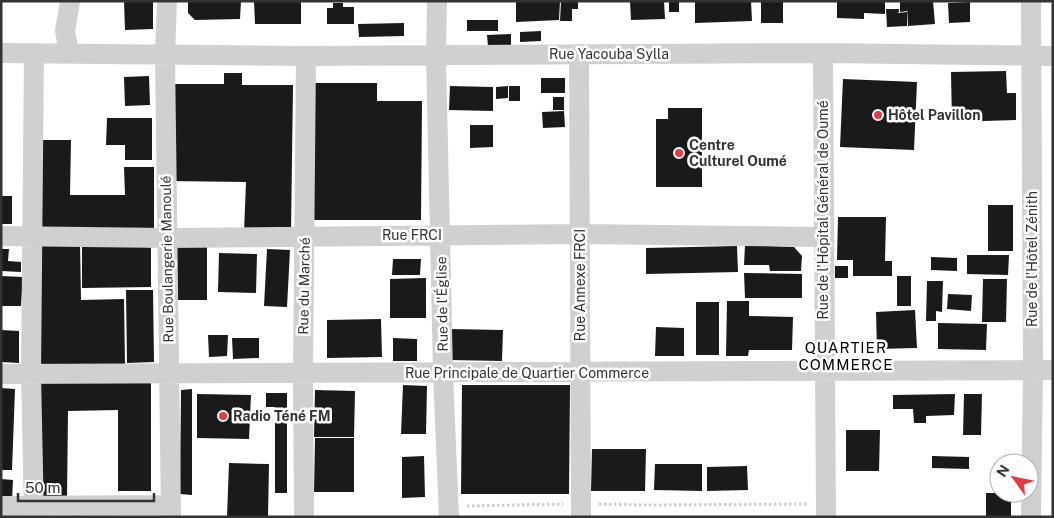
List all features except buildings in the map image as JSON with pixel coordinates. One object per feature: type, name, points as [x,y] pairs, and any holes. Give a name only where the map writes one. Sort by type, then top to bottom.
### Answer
[{"type":"street","points":[[69,53],[65,31],[70,1]]},
{"type":"street","name":"Rue Boulangerie Manoulé","points":[[167,1],[165,55],[171,511]]},
{"type":"street","name":"Rue de l'Église","points":[[437,1],[436,55],[443,373],[449,512]]},
{"type":"street","name":"Rue de l'Hôtel Zénith","points":[[1031,1],[1033,370],[1031,517]]},
{"type":"street","name":"Rue Yacouba Sylla","points":[[1,53],[306,56],[823,54],[1053,56]]},
{"type":"street","points":[[34,53],[31,374],[34,511]]},
{"type":"street","name":"Rue Annexe FRCI","points":[[579,54],[581,510]]},
{"type":"street","name":"Rue de l'Hôpital Général de Oumé","points":[[823,54],[826,510]]},
{"type":"street","name":"Rue du Marché","points":[[304,517],[303,374],[306,56]]},
{"type":"street","name":"Rue FRCI","points":[[1,236],[167,238],[580,234],[823,236]]},
{"type":"street","name":"Rue Principale de Quartier Commerce","points":[[1,374],[1053,370]]},
{"type":"street","points":[[1,506],[34,511],[171,511]]},
{"type":"path","points":[[449,512],[581,510],[647,506],[826,510]]},
{"type":"place","name":"Hôtel Pavillon","points":[[878,115]]},
{"type":"place","name":"Centre Culturel Oumé","points":[[679,153]]},
{"type":"place","name":"Radio Téné FM","points":[[223,416]]},
{"type":"district","name":"QUARTIER COMMERCE","points":[[846,356]]}]
